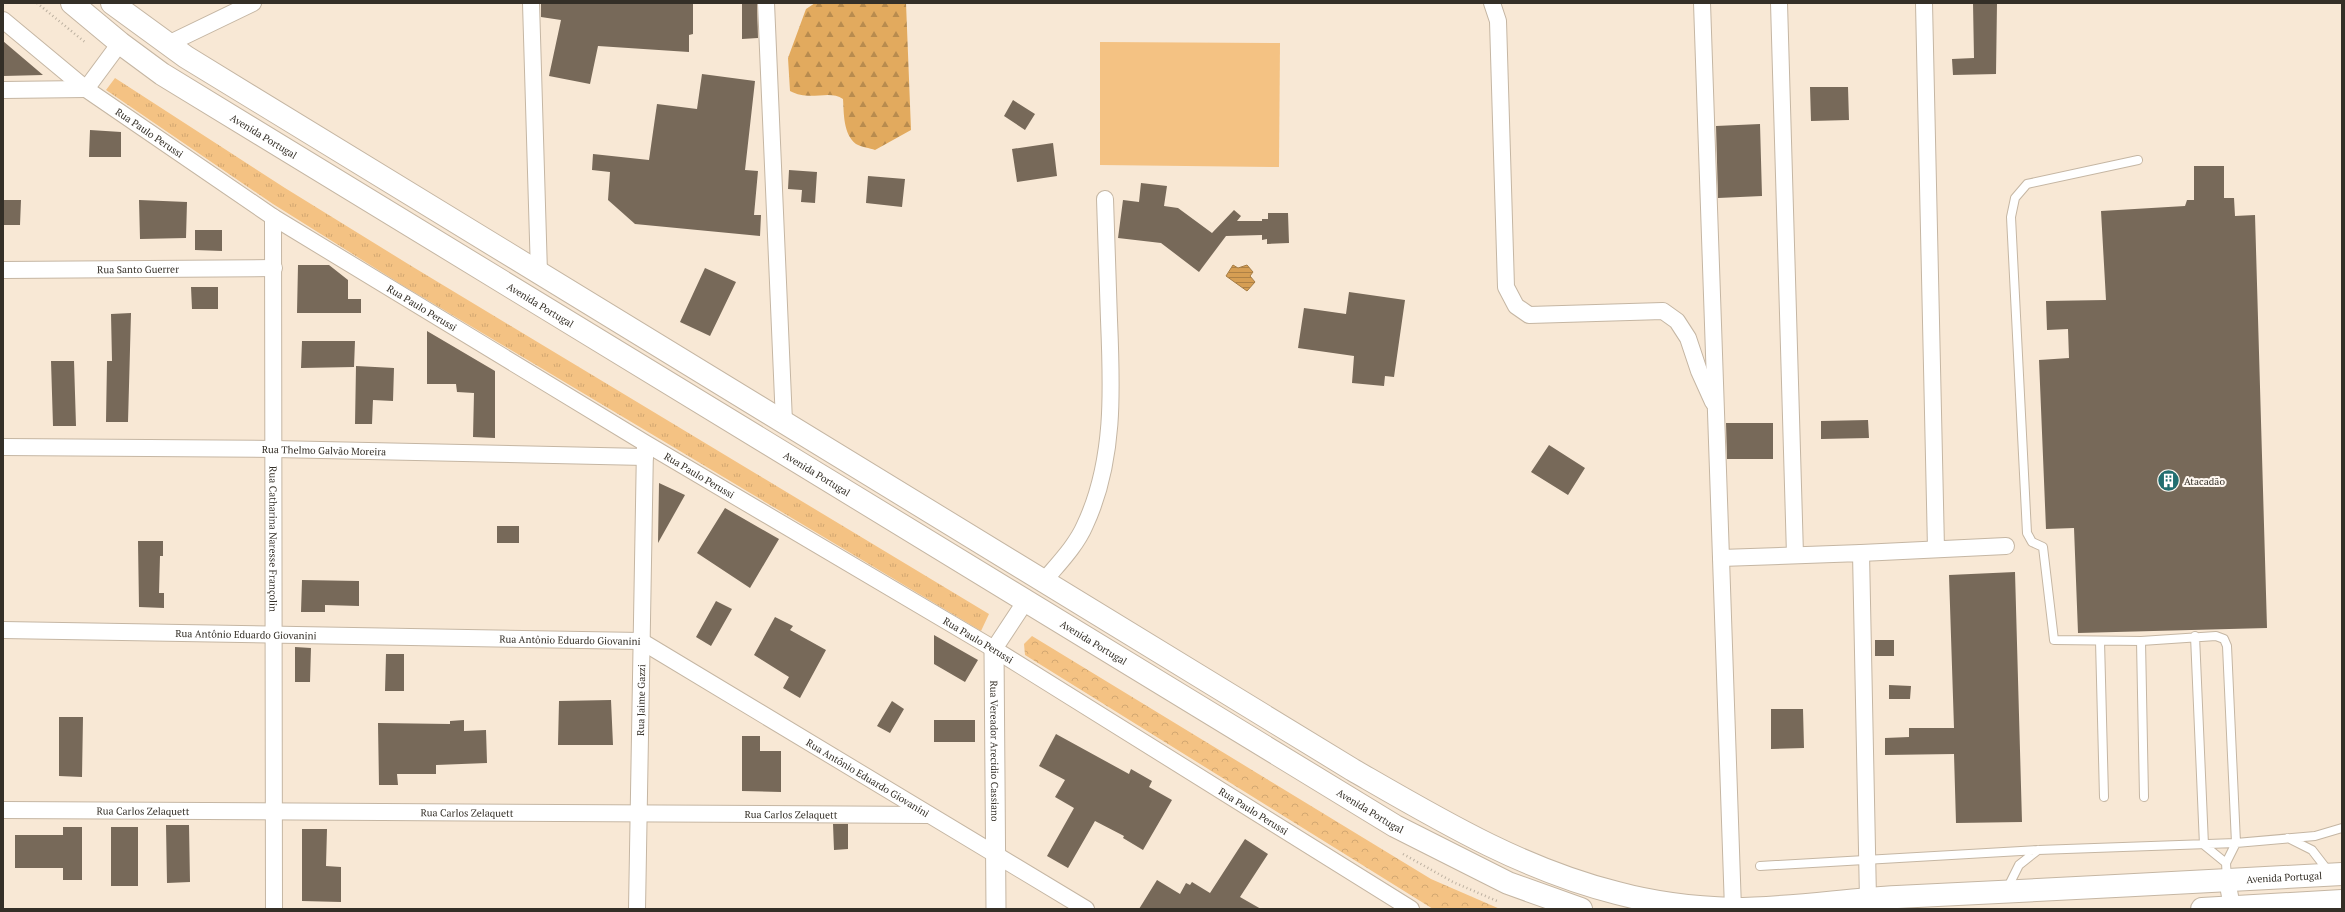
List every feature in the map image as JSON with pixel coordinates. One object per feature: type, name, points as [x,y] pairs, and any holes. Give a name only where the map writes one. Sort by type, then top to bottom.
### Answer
[{"type":"main road","name":"Avenida Portugal","points":[[72,3],[120,43],[169,78],[1285,760],[1448,854],[1508,883],[1581,909]]},
{"type":"main road","name":"Avenida Portugal","points":[[112,3],[168,44],[539,273],[1353,770],[1453,828],[1500,851],[1559,875],[1618,894],[1697,907],[1734,909],[1868,898],[2005,892],[2226,872],[2336,874]]},
{"type":"main road","points":[[1285,760],[1299,737]]},
{"type":"main road","points":[[1339,792],[1353,770]]},
{"type":"main road","points":[[2202,909],[2342,901]]},
{"type":"street","points":[[168,44],[253,3]]},
{"type":"street","points":[[531,3],[539,273]]},
{"type":"street","points":[[766,3],[784,422]]},
{"type":"street","points":[[1492,3],[1498,21],[1506,286],[1516,306],[1529,315],[1663,312],[1677,321],[1688,338],[1699,371],[1716,409]]},
{"type":"street","points":[[1702,3],[1734,909]]},
{"type":"street","points":[[1779,3],[1795,555]]},
{"type":"street","points":[[1924,3],[1936,550]]},
{"type":"street","name":"Rua Paulo Perussi","points":[[3,20],[86,89],[273,217],[645,450],[994,649],[1411,909]]},
{"type":"street","points":[[3,90],[86,89],[120,43]]},
{"type":"street","points":[[1044,581],[1067,554],[1085,527],[1101,487],[1109,433],[1111,362],[1105,199]]},
{"type":"street","name":"Rua Catharina Naresse Françolin","points":[[273,217],[274,909]]},
{"type":"street","name":"Rua Santo Guerrer","points":[[3,270],[274,268]]},
{"type":"street","name":"Rua Thelmo Galvão Moreira","points":[[3,447],[645,450]]},
{"type":"street","name":"Rua Jaime Gazzi","points":[[637,909],[645,450]]},
{"type":"street","points":[[1722,558],[2006,546]]},
{"type":"street","points":[[1861,553],[1866,861],[1868,898]]},
{"type":"street","points":[[994,649],[1025,602]]},
{"type":"street","name":"Rua Antônio Eduardo Giovanini","points":[[3,630],[641,641],[931,814],[995,855],[1086,909]]},
{"type":"street","name":"Rua Vereador Arecidio Cassiano","points":[[994,649],[996,909]]},
{"type":"street","name":"Rua Carlos Zelaquett","points":[[3,810],[931,814]]},
{"type":"street","points":[[2226,872],[2232,908]]},
{"type":"lane","points":[[2138,160],[2027,184],[2015,198],[2011,217],[2027,533],[2032,542],[2043,547],[2054,640],[2141,641],[2195,636],[2216,636],[2224,639],[2227,646],[2236,843],[2226,872]]},
{"type":"lane","points":[[2195,636],[2204,844],[2226,872]]},
{"type":"lane","points":[[2100,641],[2104,797]]},
{"type":"lane","points":[[2141,641],[2144,797]]},
{"type":"lane","points":[[1760,866],[2038,850],[2236,843],[2315,836],[2342,828]]},
{"type":"lane","points":[[2288,838],[2312,850],[2336,874]]},
{"type":"lane","points":[[2005,892],[2019,865],[2038,850]]},
{"type":"green space","points":[[815,3],[906,3],[911,130],[875,150],[860,146],[852,140],[846,129],[843,99],[832,95],[812,96],[797,94],[790,91],[788,58],[806,9]]},
{"type":"green space","points":[[1100,42],[1280,43],[1279,167],[1100,165]]},
{"type":"green space","points":[[115,78],[285,188],[413,267],[989,614],[981,631],[402,285],[273,204],[106,90]]},
{"type":"green space","points":[[1032,636],[1431,879],[1500,909],[1433,909],[1025,655],[1024,644]]},
{"type":"shaded area","points":[[1233,265],[1238,268],[1247,265],[1253,272],[1250,276],[1255,282],[1247,291],[1226,276]]},
{"type":"building","points":[[541,3],[693,3],[693,34],[689,35],[689,52],[598,46],[590,84],[549,76],[561,20],[541,17]]},
{"type":"building","points":[[742,3],[757,3],[758,38],[742,39]]},
{"type":"building","points":[[1973,3],[1997,3],[1996,74],[1953,75],[1952,59],[1974,58]]},
{"type":"building","points":[[3,41],[43,75],[3,76]]},
{"type":"building","points":[[702,74],[755,81],[745,170],[758,171],[754,215],[761,215],[760,236],[635,224],[608,200],[610,172],[592,170],[593,154],[649,160],[657,104],[697,109]]},
{"type":"building","points":[[1810,87],[1848,87],[1849,120],[1811,121]]},
{"type":"building","points":[[1013,100],[1035,114],[1025,130],[1004,116]]},
{"type":"building","points":[[1760,124],[1762,196],[1718,198],[1716,126]]},
{"type":"building","points":[[90,130],[121,132],[121,157],[89,157]]},
{"type":"building","points":[[1053,143],[1057,176],[1017,182],[1012,149]]},
{"type":"building","name":"Atacadão","points":[[2194,166],[2224,166],[2224,198],[2234,198],[2235,216],[2255,215],[2267,628],[2078,633],[2074,528],[2046,529],[2039,360],[2069,358],[2068,329],[2047,330],[2046,301],[2106,300],[2101,211],[2185,206],[2187,200],[2194,200]]},
{"type":"building","points":[[789,170],[817,172],[815,203],[801,202],[802,190],[788,189]]},
{"type":"building","points":[[868,176],[905,179],[902,207],[866,203]]},
{"type":"building","points":[[1141,183],[1167,186],[1164,206],[1178,208],[1212,233],[1234,210],[1241,216],[1237,221],[1262,221],[1262,219],[1268,219],[1268,213],[1288,213],[1289,243],[1267,244],[1267,239],[1262,240],[1262,235],[1226,236],[1199,272],[1161,243],[1118,238],[1123,200],[1139,202]]},
{"type":"building","points":[[3,200],[21,200],[20,225],[3,225]]},
{"type":"building","points":[[139,200],[187,202],[186,238],[140,239]]},
{"type":"building","points":[[195,230],[222,230],[222,251],[195,250]]},
{"type":"building","points":[[298,265],[329,265],[348,280],[348,299],[361,299],[361,313],[297,313]]},
{"type":"building","points":[[705,268],[736,282],[710,336],[680,322]]},
{"type":"building","points":[[191,287],[218,287],[218,309],[192,309]]},
{"type":"building","points":[[1349,292],[1405,300],[1394,377],[1385,376],[1384,386],[1352,383],[1354,356],[1298,348],[1304,308],[1346,314]]},
{"type":"building","points":[[131,313],[128,422],[106,422],[107,361],[112,361],[111,314]]},
{"type":"building","points":[[427,331],[495,371],[495,438],[473,437],[474,393],[457,392],[456,384],[427,384]]},
{"type":"building","points":[[302,341],[355,341],[354,367],[301,368]]},
{"type":"building","points":[[51,361],[74,361],[76,426],[53,426]]},
{"type":"building","points":[[356,366],[394,368],[393,401],[373,400],[372,424],[355,424]]},
{"type":"building","points":[[1868,420],[1869,438],[1821,439],[1821,421]]},
{"type":"building","points":[[1726,423],[1773,423],[1773,459],[1727,459]]},
{"type":"building","points":[[1549,445],[1585,468],[1568,495],[1531,472]]},
{"type":"building","points":[[659,483],[685,495],[658,543]]},
{"type":"building","points":[[725,508],[779,539],[750,588],[697,553]]},
{"type":"building","points":[[497,526],[519,526],[519,543],[497,543]]},
{"type":"building","points":[[138,541],[163,541],[163,556],[160,556],[159,593],[164,593],[164,608],[139,607]]},
{"type":"building","points":[[2015,572],[2022,822],[1956,823],[1954,754],[1885,755],[1885,738],[1909,737],[1909,728],[1954,728],[1949,575]]},
{"type":"building","points":[[302,580],[359,581],[359,606],[325,605],[325,612],[301,612]]},
{"type":"building","points":[[716,601],[732,609],[711,646],[696,637]]},
{"type":"building","points":[[775,617],[793,626],[790,630],[826,650],[800,698],[783,688],[789,677],[754,655]]},
{"type":"building","points":[[934,635],[978,660],[965,682],[934,664]]},
{"type":"building","points":[[1875,640],[1894,640],[1894,656],[1875,656]]},
{"type":"building","points":[[295,647],[311,648],[310,682],[295,682]]},
{"type":"building","points":[[386,654],[404,654],[404,691],[385,691]]},
{"type":"building","points":[[1889,685],[1911,686],[1910,699],[1889,699]]},
{"type":"building","points":[[611,700],[613,745],[558,745],[559,701]]},
{"type":"building","points":[[892,701],[904,709],[890,733],[877,726]]},
{"type":"building","points":[[1771,709],[1803,709],[1804,748],[1771,749]]},
{"type":"building","points":[[59,717],[83,717],[82,777],[59,776]]},
{"type":"building","points":[[464,720],[464,731],[486,730],[487,763],[436,765],[436,774],[397,774],[398,785],[379,785],[378,723],[450,724],[450,721]]},
{"type":"building","points":[[934,720],[975,720],[975,742],[934,742]]},
{"type":"building","points":[[1056,734],[1129,774],[1131,769],[1152,781],[1149,787],[1172,800],[1143,850],[1123,838],[1124,836],[1095,821],[1068,868],[1047,856],[1074,808],[1055,797],[1065,780],[1039,766]]},
{"type":"building","points":[[742,736],[760,736],[760,751],[781,751],[781,792],[742,791]]},
{"type":"building","points":[[833,824],[848,824],[848,849],[834,850]]},
{"type":"building","points":[[166,825],[189,825],[190,882],[167,883]]},
{"type":"building","points":[[63,827],[82,827],[82,880],[63,880],[63,868],[15,868],[15,835],[63,835]]},
{"type":"building","points":[[111,827],[138,827],[138,886],[111,886]]},
{"type":"building","points":[[302,829],[327,829],[326,866],[341,867],[341,902],[302,901]]},
{"type":"building","points":[[1245,839],[1268,854],[1240,897],[1261,909],[1139,909],[1157,880],[1180,894],[1186,883],[1190,885],[1192,882],[1210,893]]},
{"type":"place","name":"Atacadão","points":[[2168,481]]}]
